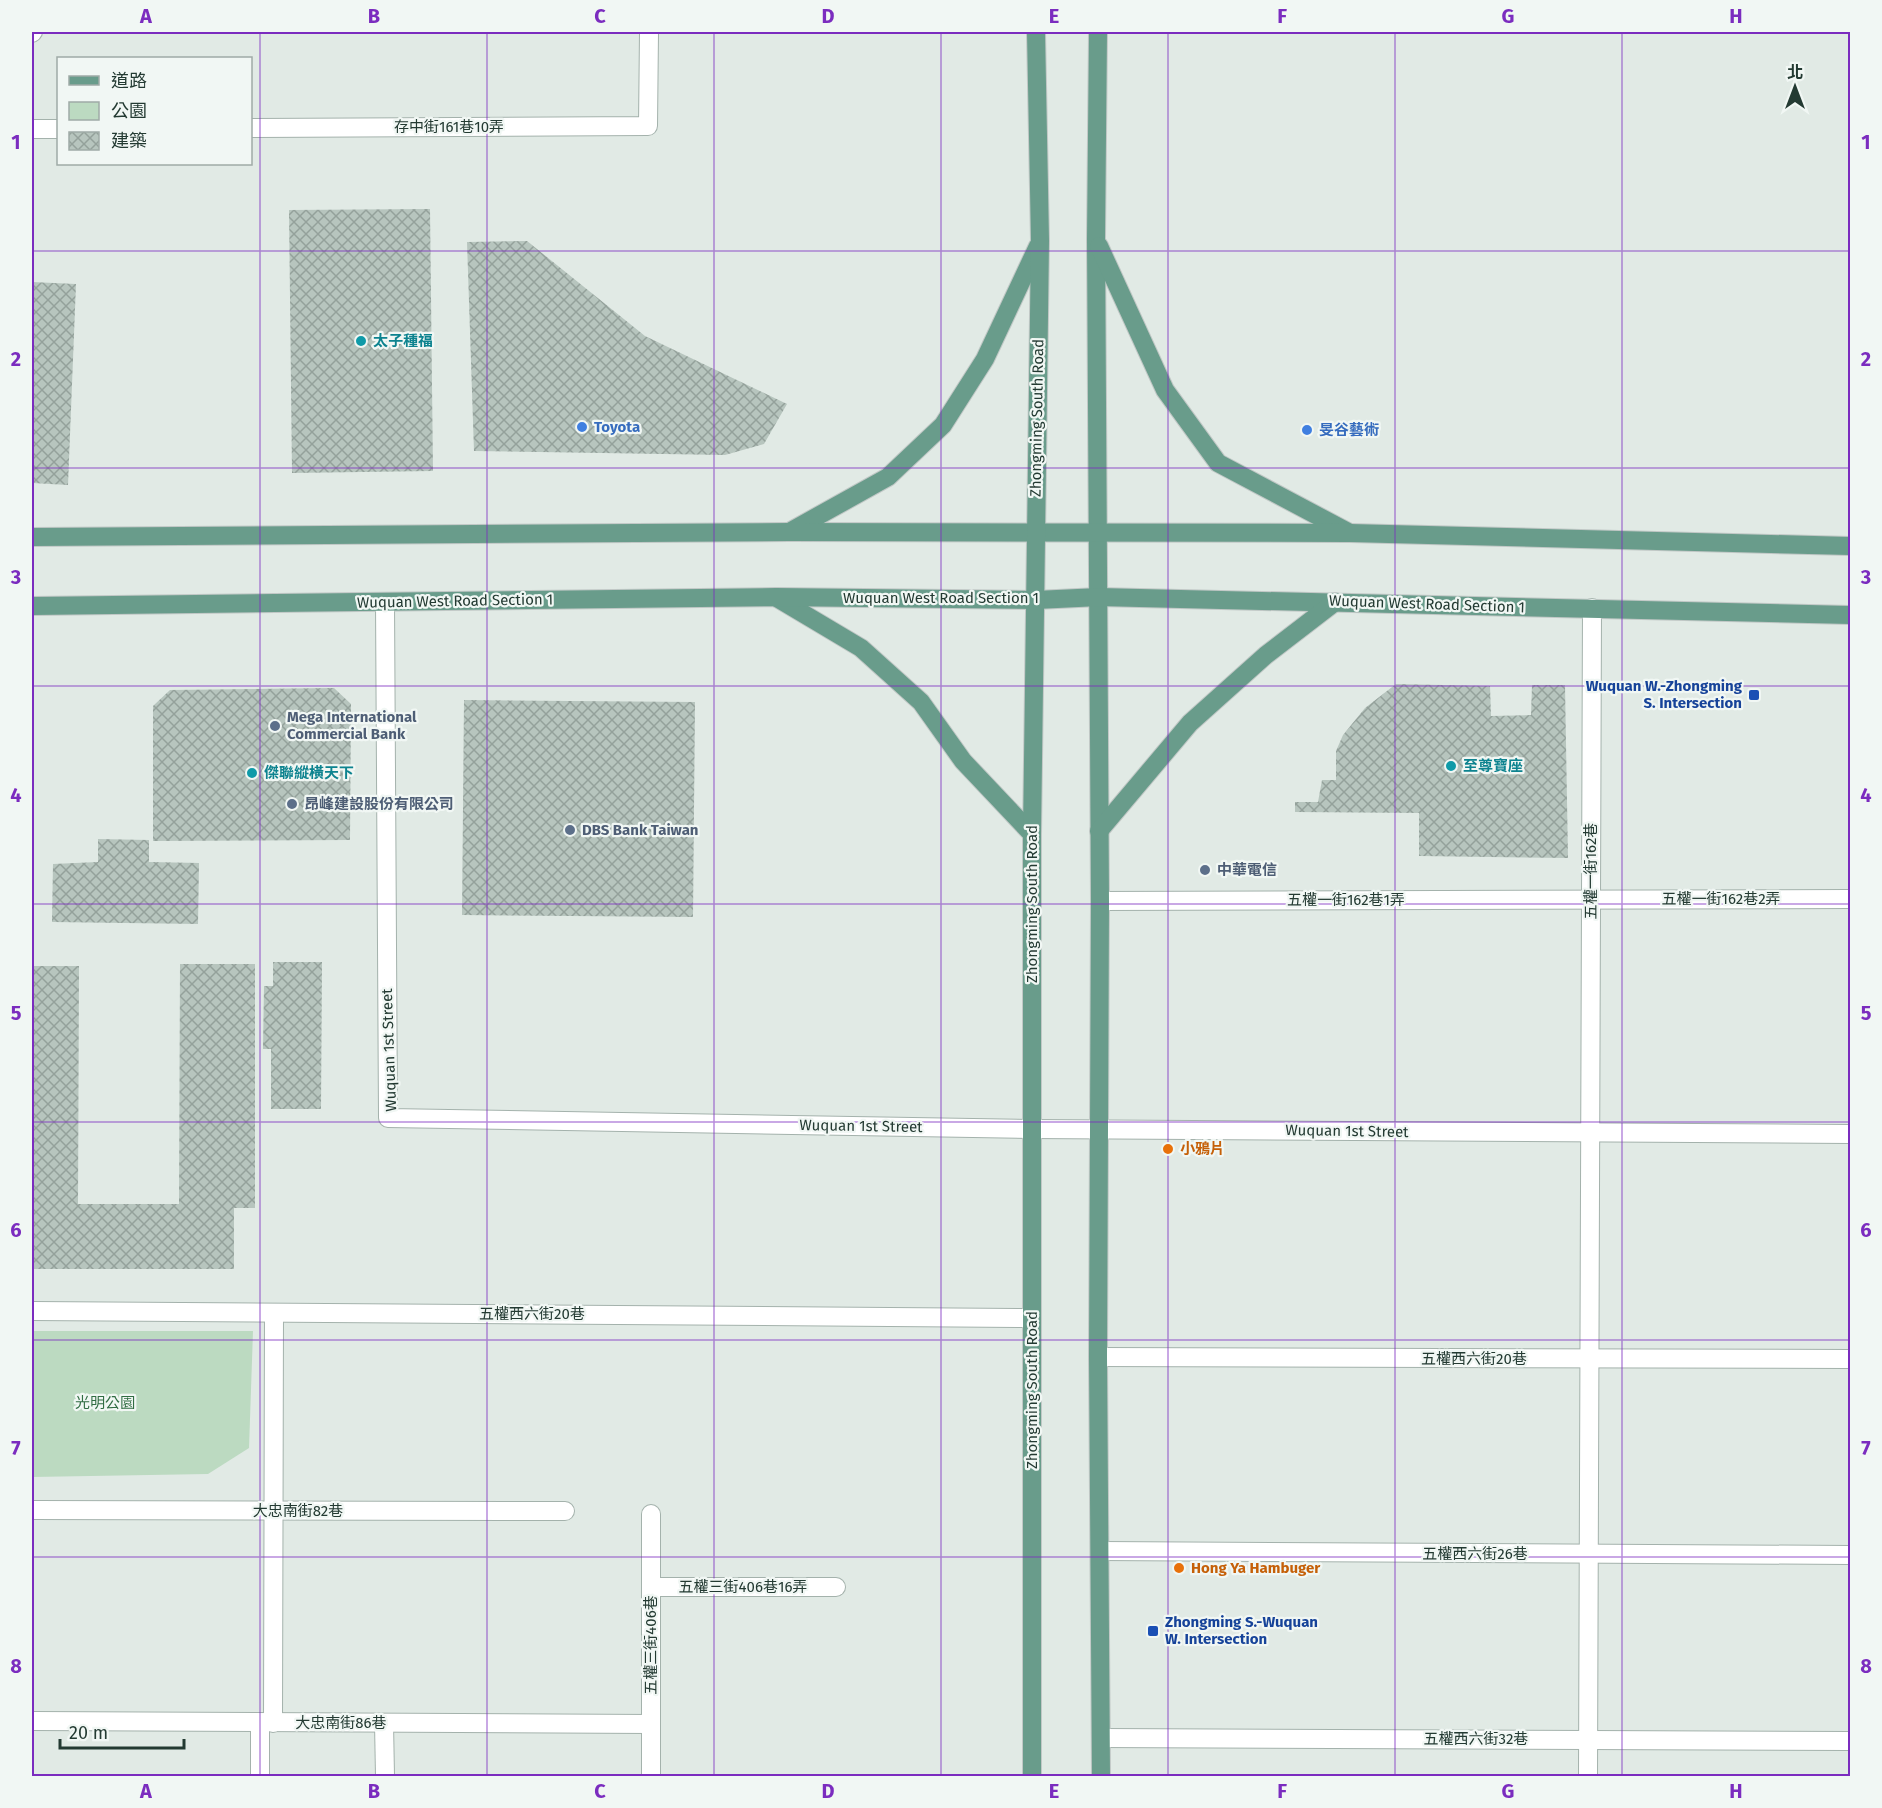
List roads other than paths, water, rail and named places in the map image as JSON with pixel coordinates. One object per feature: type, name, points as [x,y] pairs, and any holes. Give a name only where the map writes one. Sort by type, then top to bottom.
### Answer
[{"type":"main road","name":"Zhongming South Road","points":[[1032,1776],[1032,834],[1040,241],[1036,32]]},
{"type":"main road","points":[[1098,32],[1096,239],[1100,533],[1098,1357],[1101,1776]]},
{"type":"main road","points":[[1096,239],[1166,390],[1218,463],[1350,533]]},
{"type":"main road","points":[[789,532],[888,477],[943,425],[985,359],[1040,241]]},
{"type":"main road","points":[[32,537],[789,532],[1350,533],[1851,546]]},
{"type":"main road","points":[[776,597],[861,648],[921,702],[963,761],[1032,834]]},
{"type":"main road","name":"Wuquan West Road Section 1","points":[[32,606],[776,597],[1036,600],[1099,597],[1851,615]]},
{"type":"main road","points":[[1099,831],[1190,723],[1266,655],[1335,602]]},
{"type":"street","name":"存中街161巷10弄","points":[[252,128],[648,126],[649,32]]},
{"type":"street","points":[[32,129],[57,129]]},
{"type":"street","name":"Wuquan 1st Street","points":[[385,602],[387,1118],[1032,1129],[1851,1134]]},
{"type":"street","name":"五權一街162巷","points":[[1588,1776],[1592,609]]},
{"type":"street","name":"五權一街162巷2弄","points":[[1591,899],[1851,899]]},
{"type":"street","name":"五權一街162巷1弄","points":[[1100,901],[1591,899]]},
{"type":"street","name":"五權西六街20巷","points":[[32,1311],[1032,1318]]},
{"type":"street","points":[[260,1776],[266,1723],[274,1511],[274,1313]]},
{"type":"street","name":"五權西六街20巷","points":[[1098,1357],[1851,1359]]},
{"type":"street","name":"大忠南街82巷","points":[[32,1510],[565,1511]]},
{"type":"street","name":"五權三街406巷","points":[[651,1514],[651,1776]]},
{"type":"street","name":"五權西六街26巷","points":[[1100,1551],[1851,1555]]},
{"type":"street","name":"五權三街406巷16弄","points":[[651,1587],[836,1587]]},
{"type":"street","name":"大忠南街86巷","points":[[32,1721],[651,1724]]},
{"type":"street","points":[[384,1723],[384,1776]]},
{"type":"street","name":"五權西六街32巷","points":[[1101,1738],[1851,1741]]},
{"type":"place","name":"太子種福","points":[[361,341]]},
{"type":"place","name":"Toyota","points":[[582,427]]},
{"type":"place","name":"旻谷藝術","points":[[1307,430]]},
{"type":"place","name":"Wuquan W.-Zhongming S. Intersection","points":[[1754,695]]},
{"type":"place","name":"Mega International Commercial Bank","points":[[275,726]]},
{"type":"place","name":"至尊寶座","points":[[1451,766]]},
{"type":"place","name":"傑聯縱橫天下","points":[[252,773]]},
{"type":"place","name":"昂峰建設股份有限公司","points":[[292,804]]},
{"type":"place","name":"DBS Bank Taiwan","points":[[570,830]]},
{"type":"place","name":"中華電信","points":[[1205,870]]},
{"type":"place","name":"小鴉片","points":[[1168,1149]]},
{"type":"place","name":"Hong Ya Hambuger","points":[[1179,1568]]},
{"type":"place","name":"Zhongming S.-Wuquan W. Intersection","points":[[1153,1631]]},
{"type":"park label","name":"光明公園","points":[[105,1403]]}]
